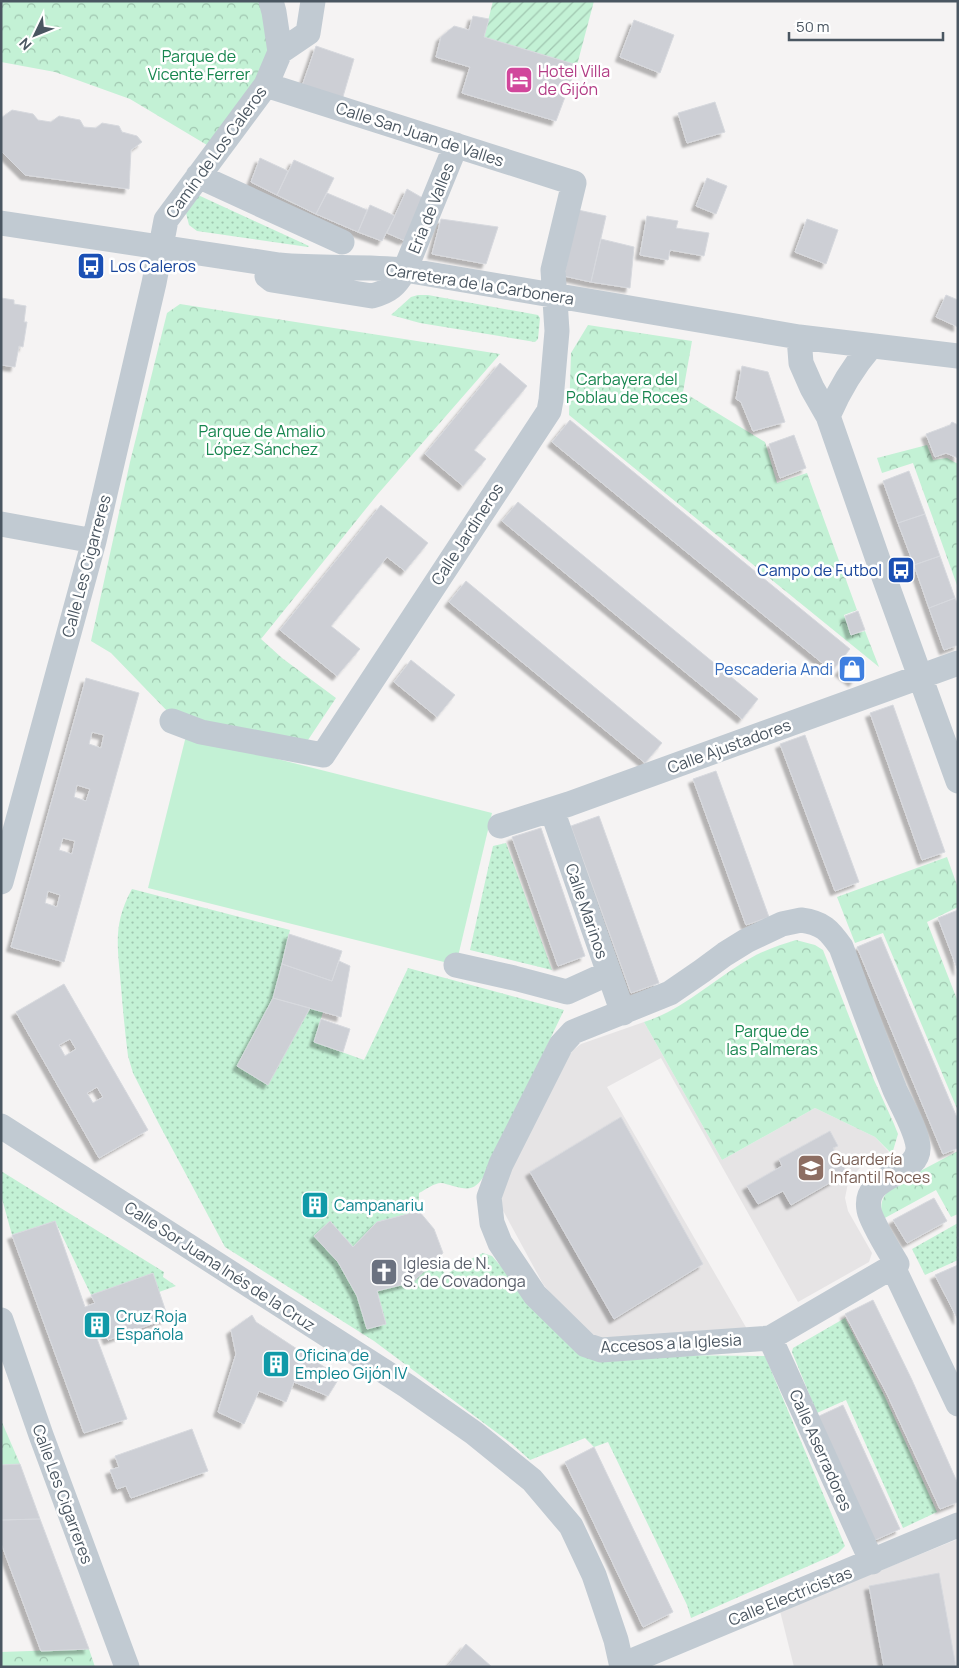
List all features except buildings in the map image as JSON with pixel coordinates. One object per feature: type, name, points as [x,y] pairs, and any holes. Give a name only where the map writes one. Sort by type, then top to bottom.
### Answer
[{"type":"street","points":[[271,1],[280,52],[308,33],[313,1]]},
{"type":"street","name":"Camín de Los Caleros","points":[[161,247],[166,220],[266,85],[280,52]]},
{"type":"street","name":"Calle San Juan de Valles","points":[[266,85],[574,183]]},
{"type":"street","name":"Eria de Valles","points":[[161,247],[247,260],[272,280],[372,296],[386,292],[396,284],[405,270],[456,145]]},
{"type":"street","points":[[198,176],[342,242]]},
{"type":"street","name":"Calle Jardineros","points":[[172,721],[201,732],[323,755],[549,410],[557,331],[553,270],[574,183]]},
{"type":"street","points":[[1,223],[161,247]]},
{"type":"street","name":"Calle Les Cigarreres","points":[[1,882],[94,541],[161,247]]},
{"type":"street","name":"Carretera de la Carbonera","points":[[405,270],[800,338],[886,341],[958,356]]},
{"type":"street","points":[[800,338],[801,363],[812,388],[828,416],[958,781]]},
{"type":"street","points":[[828,416],[850,373],[886,341]]},
{"type":"street","points":[[1,524],[94,541]]},
{"type":"street","name":"Calle Ajustadores","points":[[500,826],[552,810],[921,678],[958,663]]},
{"type":"street","name":"Calle Marinos","points":[[552,810],[623,1013]]},
{"type":"street","name":"Accesos a la Iglesia","points":[[770,1338],[601,1350],[586,1345],[535,1295],[500,1243],[492,1224],[489,1197],[501,1164],[561,1045],[573,1032],[670,993],[732,949],[782,924],[801,920],[813,922],[830,931],[841,948],[918,1146],[917,1156],[909,1166],[881,1181],[868,1199],[869,1212],[897,1264],[893,1267]]},
{"type":"street","points":[[456,965],[567,992],[609,973]]},
{"type":"street","points":[[577,988],[592,1025]]},
{"type":"street","name":"Calle Sor Juana Inés de la Cruz","points":[[1,1126],[407,1386],[474,1433],[532,1480],[570,1526],[594,1575],[616,1640],[622,1666]]},
{"type":"street","points":[[770,1338],[893,1267],[958,1404]]},
{"type":"street","name":"Calle Les Cigarreres","points":[[1,1320],[41,1435],[127,1667]]},
{"type":"street","name":"Calle Aserradores","points":[[770,1338],[872,1562]]},
{"type":"street","name":"Calle Electricistas","points":[[622,1666],[958,1525]]},
{"type":"shaded area","points":[[644,1022],[722,1160],[815,1108],[875,1137],[889,1152],[860,1168],[854,1174],[848,1183],[845,1198],[848,1211],[872,1253],[869,1262],[798,1302],[661,1058],[607,1087],[747,1329],[597,1340],[578,1328],[543,1284],[500,1205],[505,1178],[573,1050],[581,1044]]},
{"type":"shaded area","points":[[958,1539],[958,1667],[794,1667],[780,1611]]},
{"type":"green space","name":"Parque de Vicente Ferrer","points":[[1,1],[271,1],[280,52],[217,151],[130,99],[55,72],[1,62]]},
{"type":"green space","points":[[493,1],[594,1],[577,65],[484,37]]},
{"type":"green space","points":[[198,195],[309,246],[197,231],[189,225],[185,209]]},
{"type":"green space","points":[[428,295],[538,315],[540,318],[538,339],[535,342],[420,323],[391,315],[411,297]]},
{"type":"green space","name":"Parque de Amalio López Sánchez","points":[[180,304],[500,354],[377,495],[261,639],[282,658],[336,698],[308,740],[171,715],[111,653],[91,641],[130,462],[167,313]]},
{"type":"green space","name":"Carbayera del Poblau de Roces","points":[[588,325],[692,341],[683,392],[765,442],[777,483],[807,473],[857,610],[844,615],[851,635],[865,631],[879,667],[569,415],[571,353]]},
{"type":"green space","points":[[927,445],[933,460],[947,458],[958,464],[958,588],[913,463],[882,473],[877,458]]},
{"type":"green space","points":[[186,736],[492,813],[456,965],[148,888]]},
{"type":"green space","points":[[506,843],[552,970],[470,950],[493,846]]},
{"type":"green space","points":[[947,857],[958,888],[958,907],[927,922],[958,1002],[958,1111],[883,933],[855,943],[837,897]]},
{"type":"green space","points":[[132,889],[290,930],[273,998],[323,1012],[314,1042],[364,1060],[408,968],[564,1010],[486,1173],[476,1185],[469,1188],[459,1188],[442,1183],[433,1185],[419,1193],[419,1211],[377,1222],[353,1247],[330,1221],[314,1236],[338,1262],[357,1296],[367,1329],[386,1324],[377,1291],[435,1261],[446,1275],[483,1253],[492,1256],[571,1347],[658,1355],[765,1356],[845,1546],[838,1553],[691,1618],[687,1605],[608,1442],[594,1447],[585,1438],[530,1460],[512,1444],[374,1341],[225,1247],[133,1073],[128,1056],[118,937],[121,914]]},
{"type":"green space","name":"Parque de las Palmeras","points":[[796,940],[815,945],[823,950],[874,1080],[898,1134],[892,1154],[875,1137],[815,1108],[722,1160],[644,1022],[672,1010],[755,956]]},
{"type":"green space","points":[[958,1151],[958,1214],[951,1217],[936,1190],[883,1219],[882,1201],[892,1186]]},
{"type":"green space","points":[[1,1171],[164,1272],[163,1277],[176,1286],[159,1292],[95,1303],[55,1221],[12,1235],[1,1195]]},
{"type":"green space","points":[[958,1223],[958,1260],[925,1275],[912,1249]]},
{"type":"green space","points":[[845,1318],[885,1397],[937,1512],[903,1528],[846,1400],[817,1413],[792,1352],[793,1348]]},
{"type":"green space","points":[[1,1420],[20,1464],[1,1465]]},
{"type":"green space","points":[[89,1649],[95,1667],[1,1667],[1,1652]]},
{"type":"place","name":"Hotel Villa de Gijón","points":[[519,80]]},
{"type":"place","name":"Los Caleros","points":[[91,266]]},
{"type":"place","name":"Campo de Futbol","points":[[901,570]]},
{"type":"place","name":"Pescaderia Andi","points":[[852,669]]},
{"type":"place","name":"Guardería Infantil Roces","points":[[811,1168]]},
{"type":"place","name":"Campanariu","points":[[315,1205]]},
{"type":"place","name":"Iglesia de N. S. de Covadonga","points":[[384,1272]]},
{"type":"place","name":"Cruz Roja Española","points":[[97,1325]]},
{"type":"place","name":"Oficina de Empleo Gijón IV","points":[[276,1364]]}]
